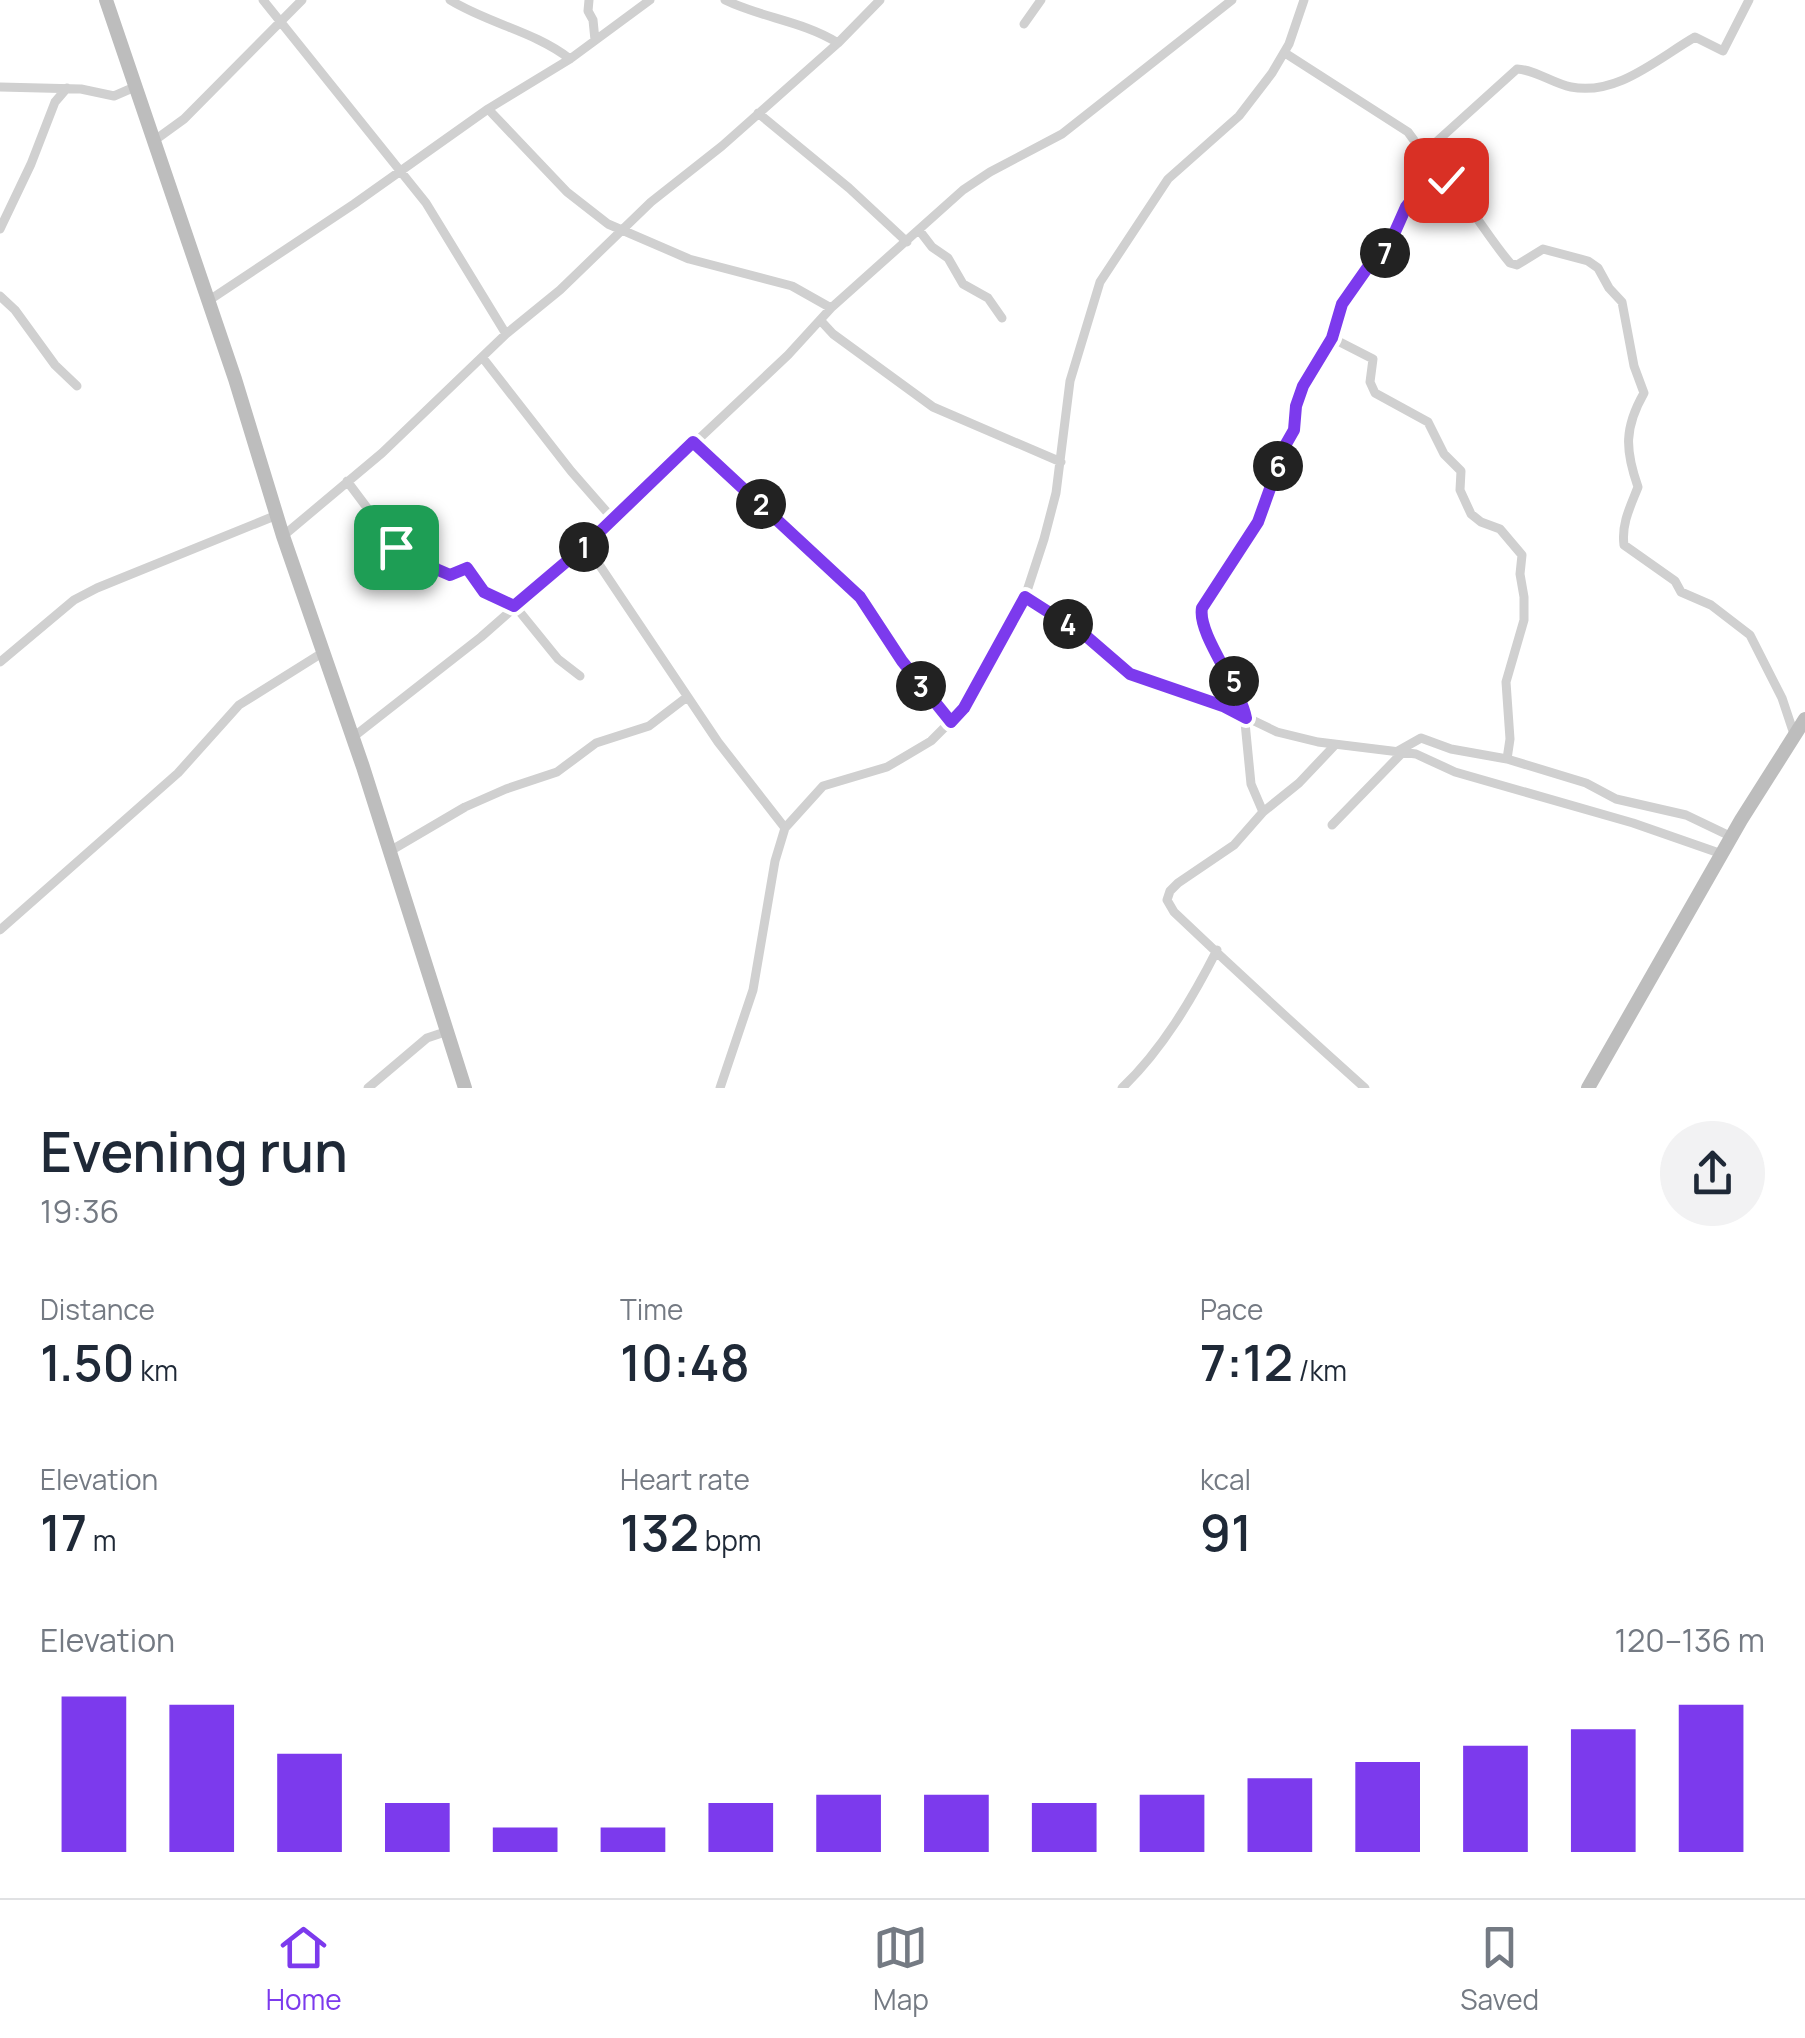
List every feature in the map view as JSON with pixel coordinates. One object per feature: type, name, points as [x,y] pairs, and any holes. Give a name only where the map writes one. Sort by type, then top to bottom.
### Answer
[{"type":"main road","points":[[106,0],[390,851],[465,1088]]},
{"type":"main road","points":[[1590,1088],[1722,854],[1805,719]]},
{"type":"street","points":[[263,0],[445,232],[506,334]]},
{"type":"street","points":[[155,140],[184,120],[302,0]]},
{"type":"street","points":[[450,0],[549,42],[570,59]]},
{"type":"street","points":[[590,0],[588,11],[595,40]]},
{"type":"street","points":[[208,302],[488,109],[570,59],[650,0]]},
{"type":"street","points":[[725,0],[754,14],[815,30],[838,43]]},
{"type":"street","points":[[283,536],[395,442],[506,334],[560,290],[651,202],[691,172],[838,43],[880,0]]},
{"type":"street","points":[[1024,24],[1041,0]]},
{"type":"street","points":[[352,738],[481,637],[586,545],[788,356],[831,308],[963,190],[1062,134],[1232,0]]},
{"type":"street","points":[[720,1088],[753,990],[775,861],[785,828],[823,786],[887,767],[931,741],[964,708],[1025,597],[1052,516],[1070,381],[1100,282],[1168,178],[1238,116],[1285,53],[1304,0]]},
{"type":"street","points":[[1424,153],[1517,69],[1570,87],[1599,89],[1695,37],[1723,51],[1749,0]]},
{"type":"street","points":[[1285,53],[1408,132],[1430,168],[1455,187],[1510,263],[1518,265],[1544,248],[1582,258],[1598,268],[1622,302],[1634,366],[1644,393],[1628,434],[1630,471],[1638,486],[1629,503],[1624,545],[1676,581],[1681,592],[1714,607],[1750,635],[1782,698],[1794,734]]},
{"type":"street","points":[[0,87],[67,88],[114,96],[136,86]]},
{"type":"street","points":[[0,229],[55,102],[67,88]]},
{"type":"street","points":[[488,109],[586,210],[620,231],[689,259],[792,286],[831,308]]},
{"type":"street","points":[[758,113],[907,242]]},
{"type":"street","points":[[1263,812],[1251,784],[1246,718],[1238,688],[1202,624],[1202,608],[1258,522],[1294,430],[1303,386],[1332,338],[1342,304],[1368,267],[1386,252],[1406,207],[1427,180],[1430,168]]},
{"type":"street","points":[[919,230],[948,258],[963,284],[988,298],[1002,318]]},
{"type":"street","points":[[0,296],[15,310],[55,365],[77,386]]},
{"type":"street","points":[[821,321],[934,407],[1060,462]]},
{"type":"street","points":[[1332,338],[1374,359],[1370,382],[1375,393],[1428,422],[1444,454],[1461,471],[1460,490],[1471,514],[1478,521],[1500,529],[1522,555],[1524,620],[1506,682],[1510,739],[1507,759]]},
{"type":"street","points":[[482,357],[613,519]]},
{"type":"street","points":[[693,442],[860,597],[902,661],[951,722]]},
{"type":"street","points":[[347,481],[398,549],[414,544],[436,569],[450,575],[467,568],[484,592],[514,606],[558,659],[580,676]]},
{"type":"street","points":[[0,662],[74,600],[277,515]]},
{"type":"street","points":[[586,545],[687,697],[785,828]]},
{"type":"street","points":[[1025,597],[1086,636],[1130,674],[1223,706],[1278,732],[1335,745],[1416,754],[1455,772],[1632,823],[1722,854]]},
{"type":"street","points":[[0,930],[168,782],[239,705],[322,653]]},
{"type":"street","points":[[390,851],[466,807],[557,772],[596,743],[649,726],[687,697]]},
{"type":"street","points":[[1332,824],[1399,752],[1421,738],[1586,783],[1630,804],[1686,815],[1732,837]]},
{"type":"street","points":[[1335,745],[1263,812],[1234,846],[1170,891],[1167,900],[1174,912],[1253,983],[1284,1019],[1365,1088]]},
{"type":"street","points":[[1122,1088],[1162,1040],[1217,950]]},
{"type":"street","points":[[368,1088],[419,1044],[445,1032]]},
{"type":"route","points":[[396,547],[414,544],[436,569],[450,575],[467,568],[484,592],[514,606],[586,545],[693,442],[860,597],[902,661],[951,722],[964,708],[1025,597],[1086,636],[1130,674],[1223,706],[1246,718],[1238,688],[1202,624],[1202,608],[1258,522],[1294,430],[1303,386],[1332,338],[1342,304],[1360,276],[1392,243],[1406,207],[1427,180],[1430,168],[1446,180]]}]
